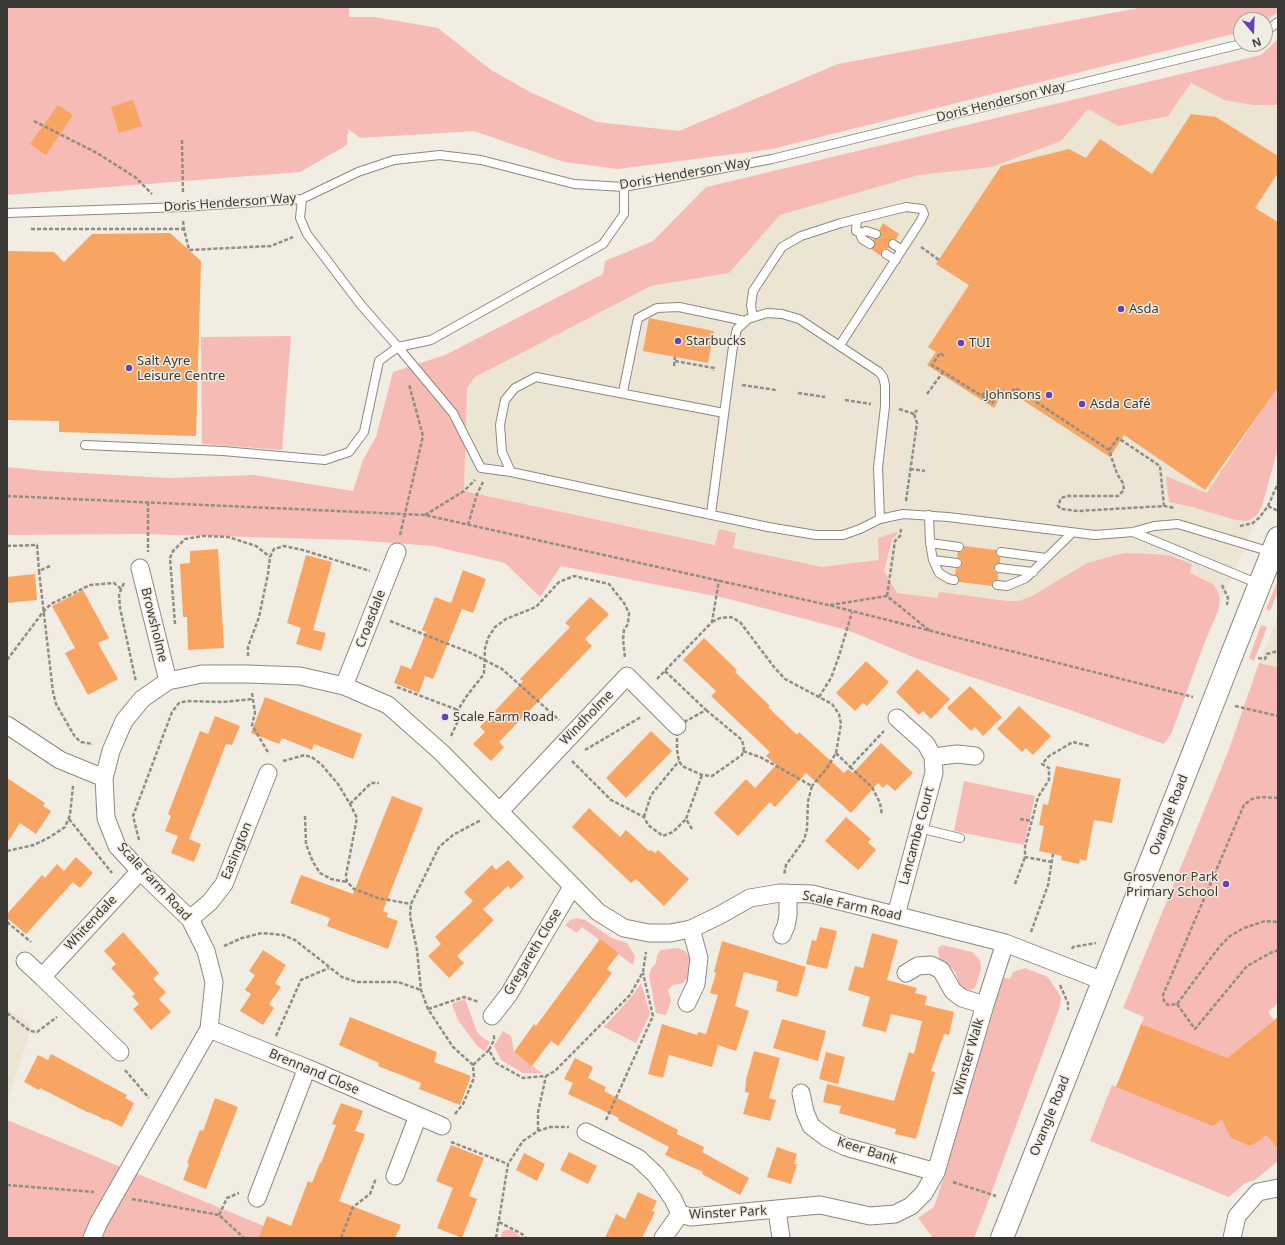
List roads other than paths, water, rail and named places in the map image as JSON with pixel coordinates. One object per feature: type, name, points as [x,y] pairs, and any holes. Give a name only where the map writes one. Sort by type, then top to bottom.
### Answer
[{"type":"main road","name":"Ovangle Road","points":[[1006,1234],[1258,584],[1275,545]]},
{"type":"street","name":"Croasdale","points":[[344,686],[397,552]]},
{"type":"street","name":"Browsholme","points":[[140,568],[168,681]]},
{"type":"street","name":"Scale Farm Road","points":[[92,1238],[99,1222],[209,1029],[214,982],[206,951],[190,919],[140,871],[117,846],[106,818],[104,778],[111,751],[124,720],[142,699],[168,681],[202,674],[300,676],[344,686],[388,705],[442,753],[598,912],[624,928],[649,934],[670,933],[691,929],[750,898],[784,893],[812,894],[1005,943],[1027,950],[1104,981]]},
{"type":"street","name":"Windholme","points":[[500,812],[565,753],[573,733],[627,676],[677,726]]},
{"type":"street","points":[[897,718],[926,744],[933,757],[957,754],[975,756]]},
{"type":"street","points":[[7,725],[60,760],[104,778]]},
{"type":"street","name":"Lancambe Court","points":[[896,915],[934,773],[933,757]]},
{"type":"street","name":"Easington","points":[[190,919],[210,902],[224,884],[270,769]]},
{"type":"street","name":"Whitendale","points":[[42,976],[140,871]]},
{"type":"street","name":"Gregareth Close","points":[[492,1016],[509,994],[572,887]]},
{"type":"street","points":[[782,935],[786,926],[788,915],[784,893]]},
{"type":"street","points":[[687,1002],[696,984],[699,958],[691,929]]},
{"type":"street","name":"Winster Walk","points":[[936,1172],[985,1005],[1005,943]]},
{"type":"street","points":[[27,954],[42,976],[120,1052]]},
{"type":"street","points":[[906,973],[918,966],[931,964],[941,970],[953,991],[962,998],[985,1005]]},
{"type":"street","name":"Brennand Close","points":[[209,1029],[307,1068],[442,1126]]},
{"type":"street","points":[[257,1198],[307,1068]]},
{"type":"street","name":"Keer Bank","points":[[801,1093],[805,1112],[811,1126],[827,1138],[846,1147],[936,1172]]},
{"type":"street","points":[[395,1176],[418,1116]]},
{"type":"street","name":"Winster Park","points":[[592,1135],[638,1158],[656,1175],[673,1199],[680,1214]]},
{"type":"street","name":"Winster Park","points":[[680,1214],[692,1217],[820,1205],[870,1216],[895,1214],[911,1206],[924,1193],[936,1172]]},
{"type":"street","points":[[1232,1238],[1237,1216],[1258,1192],[1278,1188]]},
{"type":"street","name":"Winster Park","points":[[777,1210],[782,1238]]},
{"type":"street","name":"Winster Park","points":[[663,1238],[680,1214]]},
{"type":"lane","name":"Doris Henderson Way","points":[[7,213],[161,208],[252,203],[302,198],[358,172],[394,160],[440,155],[481,160],[574,184],[624,187],[772,159],[1233,46]]},
{"type":"lane","points":[[85,444],[223,451],[325,460],[349,452],[364,432],[379,361],[398,347],[431,340],[603,244],[624,214],[624,187]]},
{"type":"lane","points":[[302,198],[300,218],[307,234],[362,305],[453,413],[481,468],[511,472],[768,527],[829,536],[842,535],[860,529],[880,519],[903,514],[929,515],[1071,534],[1095,535],[1133,532],[1154,526],[1178,524],[1275,545]]},
{"type":"lane","points":[[753,317],[751,305],[753,291],[782,247],[801,236],[857,220],[906,207],[922,209],[924,214],[920,222],[840,345]]},
{"type":"lane","points":[[857,220],[858,232],[862,239],[870,244]]},
{"type":"lane","points":[[858,232],[866,231],[876,234]]},
{"type":"lane","points":[[893,244],[902,250]]},
{"type":"lane","points":[[886,254],[896,260]]},
{"type":"lane","points":[[623,392],[638,318],[657,308],[678,307],[745,321]]},
{"type":"lane","points":[[710,514],[733,346],[737,329],[745,321],[767,313],[782,314],[799,319],[840,345],[879,372],[883,377],[885,385],[878,468],[880,519]]},
{"type":"lane","points":[[511,472],[502,452],[500,425],[505,400],[515,388],[536,377],[623,392],[724,413]]},
{"type":"lane","points":[[929,515],[930,543],[933,560],[939,573],[949,579],[954,580]]},
{"type":"lane","points":[[1133,532],[1258,584]]},
{"type":"lane","points":[[997,585],[1007,586],[1026,578],[1071,534]]},
{"type":"lane","points":[[930,543],[959,547]]},
{"type":"lane","points":[[1001,552],[1046,558]]},
{"type":"lane","points":[[933,560],[957,563]]},
{"type":"lane","points":[[999,568],[1033,572]]},
{"type":"lane","points":[[919,828],[960,838]]},
{"type":"place","name":"Asda","points":[[1121,309]]},
{"type":"place","name":"Starbucks","points":[[678,341]]},
{"type":"place","name":"TUI","points":[[961,343]]},
{"type":"place","name":"Salt Ayre Leisure Centre","points":[[129,368]]},
{"type":"place","name":"Johnsons","points":[[1049,395]]},
{"type":"place","name":"Asda Café","points":[[1082,404]]},
{"type":"place","name":"Scale Farm Road","points":[[445,717]]},
{"type":"place","name":"Grosvenor Park Primary School","points":[[1226,884]]}]
